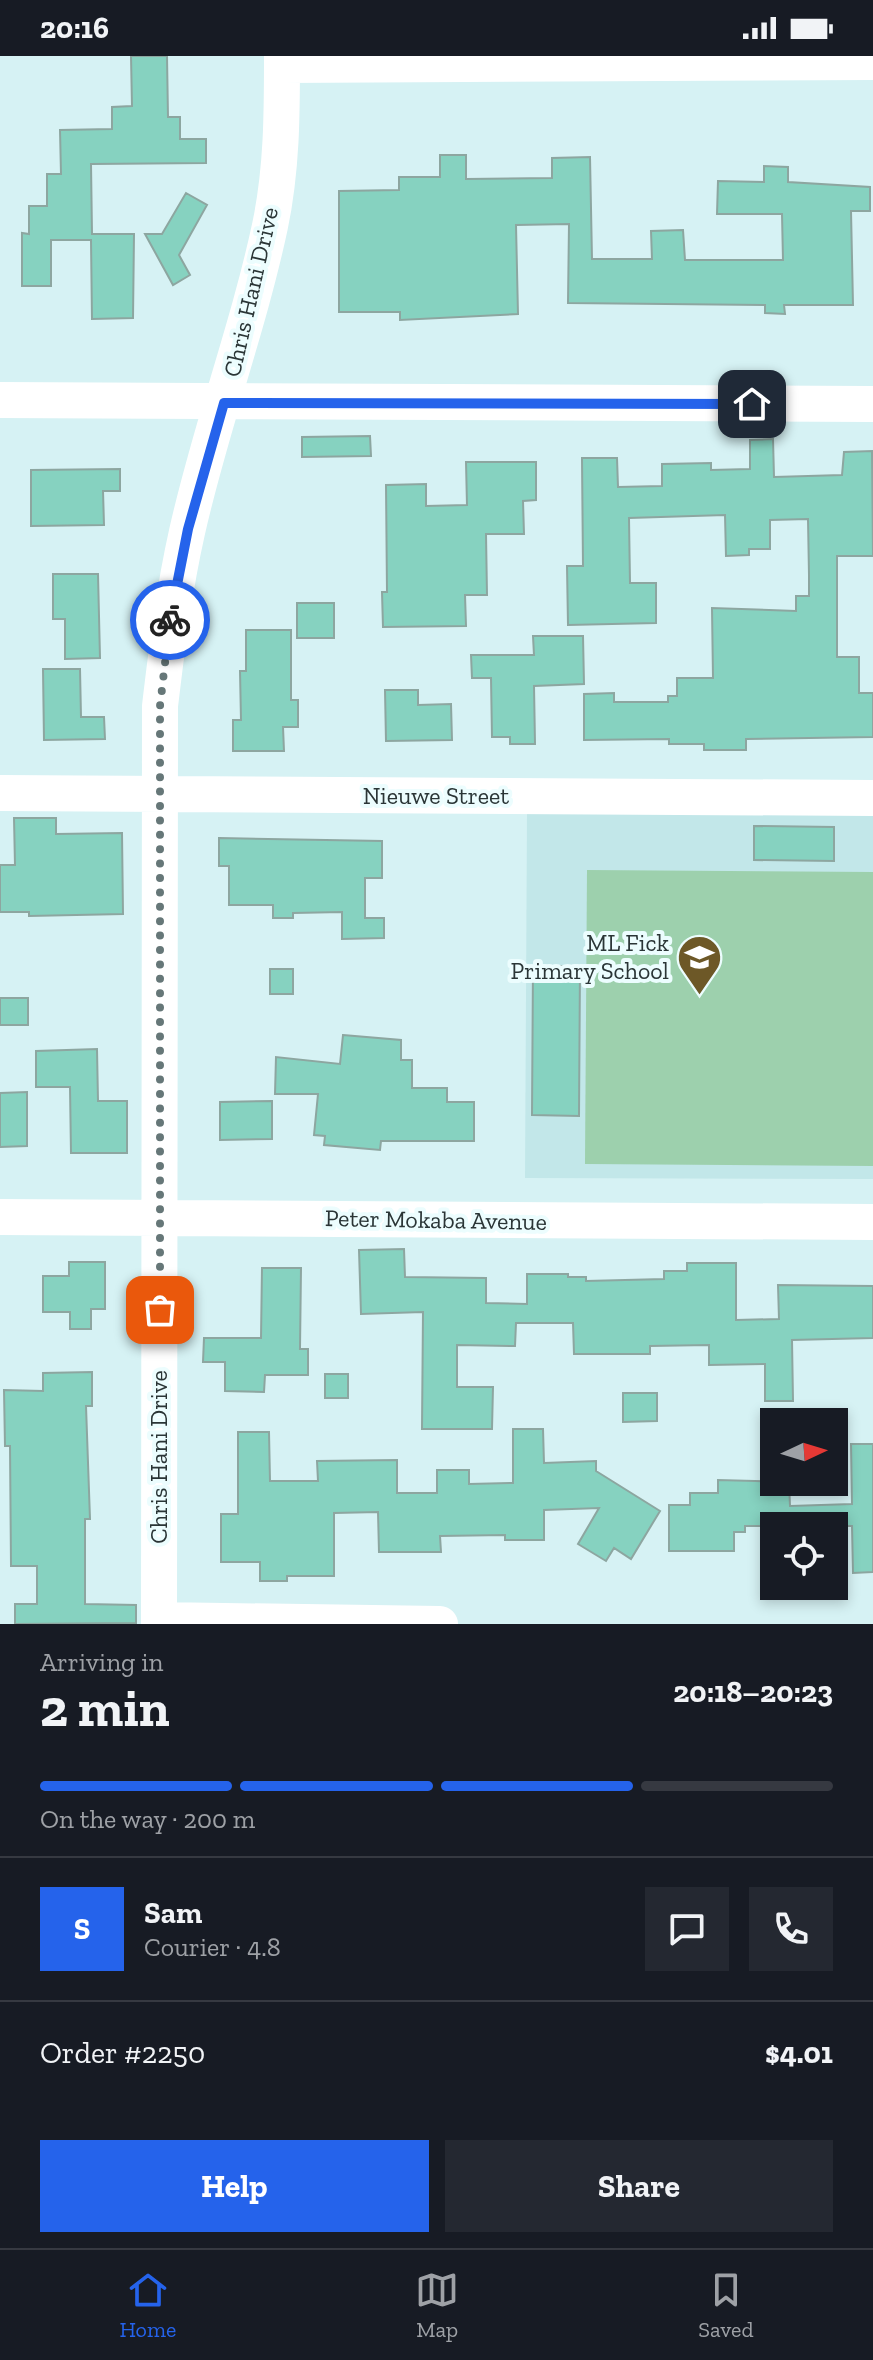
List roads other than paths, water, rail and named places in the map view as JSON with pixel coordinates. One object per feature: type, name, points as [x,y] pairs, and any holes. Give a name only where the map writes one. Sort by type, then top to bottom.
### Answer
[{"type":"street","points":[[282,60],[873,62]]},
{"type":"street","name":"Chris Hani Drive","points":[[159,1622],[160,706],[170,613],[188,529],[270,223],[282,144],[282,60]]},
{"type":"street","points":[[0,400],[873,404]]},
{"type":"street","name":"Nieuwe Street","points":[[0,793],[873,798]]},
{"type":"street","name":"Peter Mokaba Avenue","points":[[0,1217],[873,1222]]},
{"type":"street","points":[[159,1622],[440,1624]]},
{"type":"place","name":"ML Fick Primary School","points":[[700,996]]}]
